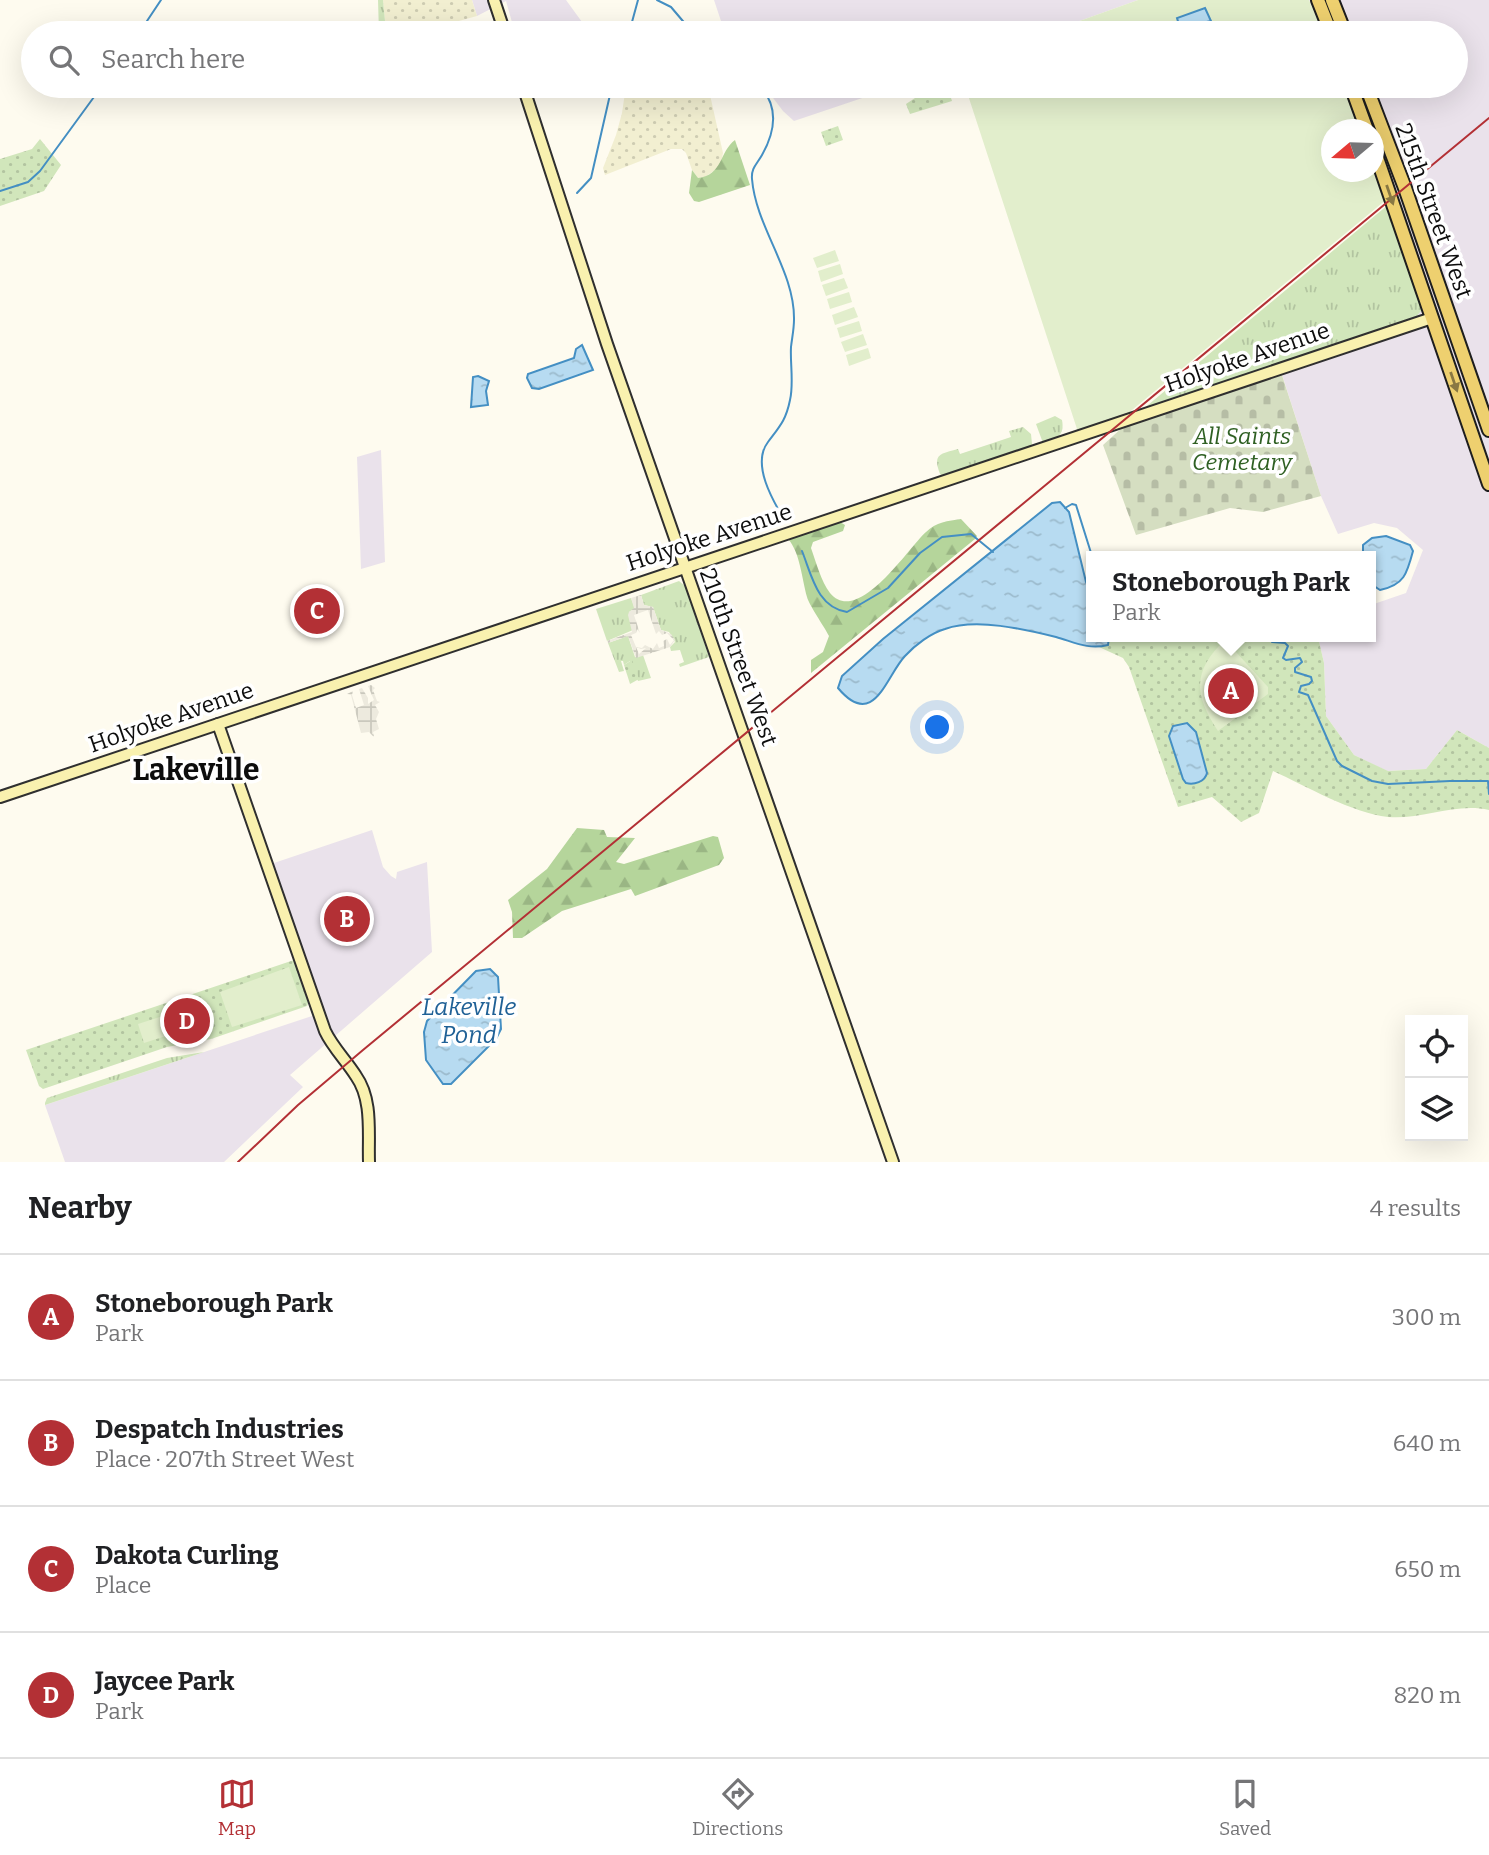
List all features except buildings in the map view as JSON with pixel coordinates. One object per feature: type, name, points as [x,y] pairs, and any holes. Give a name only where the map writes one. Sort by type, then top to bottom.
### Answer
[{"type":"main road","points":[[1318,0],[1326,21]]},
{"type":"main road","points":[[1332,0],[1340,21]]},
{"type":"main road","name":"215th Street West","points":[[1355,98],[1363,119]]},
{"type":"main road","name":"215th Street West","points":[[1371,98],[1489,430]]},
{"type":"main road","name":"215th Street West","points":[[1384,178],[1489,484]]},
{"type":"main road","points":[[1406,241],[1439,308],[1448,312]]},
{"type":"main road","points":[[1432,318],[1443,322],[1466,380],[1479,401]]},
{"type":"street","points":[[494,0],[501,21]]},
{"type":"street","name":"210th Street West","points":[[527,98],[585,278],[893,1162]]},
{"type":"street","name":"Holyoke Avenue","points":[[0,797],[1432,318]]},
{"type":"street","points":[[218,724],[325,1031],[362,1087],[368,1110],[369,1162]]},
{"type":"shaded area","points":[[383,0],[472,0],[477,16],[459,21],[385,21]]},
{"type":"shaded area","points":[[472,0],[566,0],[581,21],[512,21],[506,1],[477,16]]},
{"type":"shaded area","points":[[714,0],[1138,0],[1079,21],[721,21]]},
{"type":"shaded area","points":[[1309,0],[1489,0],[1489,748],[1457,730],[1426,769],[1387,771],[1354,755],[1326,716],[1324,663],[1319,642],[1376,642],[1376,603],[1406,593],[1423,550],[1397,528],[1374,523],[1338,534],[1321,496],[1278,362],[1415,317],[1422,305],[1380,182],[1384,182],[1384,119],[1357,119],[1349,98],[1468,98],[1468,21],[1318,21]]},
{"type":"shaded area","points":[[624,98],[711,98],[723,153],[721,163],[705,177],[698,178],[686,153],[682,149],[671,149],[605,175],[603,168],[622,113]]},
{"type":"shaded area","points":[[773,98],[862,98],[794,121]]},
{"type":"shaded area","points":[[381,450],[385,562],[361,569],[357,457]]},
{"type":"shaded area","points":[[641,595],[644,605],[653,607],[661,630],[671,634],[675,640],[670,647],[636,658],[628,636],[608,643],[607,641],[632,632],[628,615],[634,608],[631,598]],"holes":[[[648,610],[656,634],[659,631],[662,635],[667,633],[674,640],[670,645],[667,639],[663,641],[664,646],[659,648],[657,643],[653,649],[645,645],[642,648],[636,647],[631,635],[636,633],[637,629],[640,633],[634,615]]]},
{"type":"shaded area","points":[[368,686],[375,688],[373,690],[377,701],[380,702],[375,705],[379,712],[376,719],[379,729],[373,732],[374,737],[369,732],[361,733],[351,695],[347,694],[353,691],[356,708],[364,705],[359,689],[362,688],[368,698],[368,704],[374,700]]},
{"type":"shaded area","points":[[372,830],[383,867],[396,879],[397,872],[427,862],[432,952],[290,1075],[303,1087],[224,1162],[65,1162],[45,1105],[318,1014],[268,865]]},
{"type":"green space","points":[[378,0],[383,0],[385,21],[379,21]]},
{"type":"green space","points":[[1138,0],[1309,0],[1318,21],[1079,21]]},
{"type":"green space","points":[[915,98],[951,98],[952,101],[910,114],[906,104]]},
{"type":"green space","points":[[969,98],[1349,98],[1357,119],[1321,119],[1321,182],[1381,182],[1387,199],[1126,415],[1078,432]]},
{"type":"green space","points":[[838,126],[843,140],[826,146],[821,132]]},
{"type":"green space","points":[[40,139],[61,165],[44,191],[0,206],[0,159],[32,149]]},
{"type":"green space","points":[[735,140],[750,185],[699,202],[694,201],[689,193],[692,170],[698,178],[712,172]]},
{"type":"green space","points":[[1389,204],[1397,236],[1422,305],[1416,317],[1142,410]]},
{"type":"green space","points":[[835,250],[839,261],[817,268],[813,258]]},
{"type":"green space","points":[[840,264],[843,274],[821,282],[818,271]]},
{"type":"green space","points":[[844,278],[848,288],[826,296],[822,285]]},
{"type":"green space","points":[[849,292],[852,302],[830,309],[827,299]]},
{"type":"green space","points":[[854,307],[858,317],[835,325],[832,315]]},
{"type":"green space","points":[[859,321],[862,331],[840,338],[837,328]]},
{"type":"green space","points":[[863,334],[867,345],[845,352],[841,342]]},
{"type":"green space","points":[[868,348],[871,358],[849,366],[846,355]]},
{"type":"green space","name":"All Saints Cemetary","points":[[1281,372],[1321,496],[1263,512],[1230,508],[1136,535],[1103,445],[1124,426]]},
{"type":"green space","points":[[1055,416],[1062,420],[1061,433],[1043,443],[1036,424]]},
{"type":"green space","points":[[1023,427],[1031,434],[1032,444],[1029,448],[943,476],[940,474],[937,462],[943,454],[958,449],[960,454],[1011,437],[1009,431]]},
{"type":"green space","points":[[961,519],[977,536],[975,539],[811,673],[811,660],[823,652],[829,636],[808,601],[798,558],[788,539],[840,522],[845,525],[843,531],[813,542],[811,548],[830,593],[841,601],[854,600],[882,581],[930,529],[942,522]]},
{"type":"green space","points":[[679,581],[685,586],[709,657],[680,667],[679,664],[684,662],[680,650],[671,651],[670,647],[675,642],[669,632],[661,630],[653,607],[644,605],[641,595]]},
{"type":"green space","points":[[631,598],[635,609],[629,612],[633,630],[607,641],[596,609]]},
{"type":"green space","points":[[628,636],[635,657],[643,655],[651,678],[638,681],[630,661],[624,665],[621,661],[624,671],[619,672],[608,643]]},
{"type":"green space","points":[[1108,642],[1319,642],[1324,663],[1326,716],[1354,755],[1388,771],[1426,769],[1457,730],[1489,748],[1489,810],[1464,808],[1388,817],[1344,805],[1273,771],[1259,813],[1241,822],[1212,797],[1178,807],[1129,667],[1123,658],[1099,647],[1107,645]]},
{"type":"green space","points":[[1223,642],[1227,642],[1268,687],[1268,694],[1218,731],[1204,706],[1200,684],[1202,673],[1214,651]]},
{"type":"green space","points":[[632,660],[639,679],[630,684],[624,665]]},
{"type":"green space","points":[[577,828],[604,830],[607,837],[635,838],[616,862],[624,864],[713,836],[718,837],[724,858],[719,865],[635,896],[631,889],[562,911],[522,938],[513,938],[512,912],[508,900],[547,869]]},
{"type":"green space","points":[[294,960],[309,1001],[307,1006],[211,1039],[167,1047],[43,1089],[39,1086],[26,1050]]},
{"type":"green space","points":[[289,967],[302,1005],[232,1027],[220,992]]},
{"type":"green space","points":[[166,1015],[172,1034],[144,1043],[138,1024]]},
{"type":"green space","points":[[204,1052],[45,1105],[47,1098],[167,1058]]},
{"type":"water","points":[[1205,8],[1211,21],[1178,21],[1177,18]]},
{"type":"water","points":[[582,345],[593,370],[539,389],[532,388],[528,374],[574,358],[576,349]]},
{"type":"water","points":[[478,376],[489,381],[486,391],[488,405],[471,407],[473,377]]},
{"type":"water","points":[[1060,502],[1069,512],[1086,582],[1086,642],[1108,642],[1108,645],[1088,646],[1000,626],[957,626],[934,633],[923,640],[905,656],[878,696],[870,702],[861,704],[850,700],[838,688],[842,676],[883,639],[1052,503]]},
{"type":"water","points":[[1386,536],[1410,545],[1413,551],[1409,566],[1399,582],[1380,590],[1376,587],[1376,551],[1363,551],[1363,545],[1372,538]]},
{"type":"water","points":[[1187,723],[1196,732],[1207,773],[1202,781],[1192,784],[1183,779],[1169,736],[1173,726]]},
{"type":"water","name":"Lakeville Pond","points":[[490,969],[498,977],[501,1029],[496,1039],[451,1084],[443,1084],[426,1060],[424,1032],[427,1021],[476,971]]},
{"type":"waterway","points":[[147,21],[161,0]]},
{"type":"waterway","points":[[632,21],[638,0]]},
{"type":"waterway","points":[[657,0],[671,7],[683,21]]},
{"type":"waterway","points":[[0,191],[28,182],[40,171],[93,98]]},
{"type":"waterway","points":[[577,193],[591,178],[609,98]]},
{"type":"waterway","points":[[768,98],[772,111],[772,129],[762,155],[753,169],[752,179],[760,215],[788,284],[794,320],[790,400],[784,418],[763,451],[762,461],[766,482],[785,521]]},
{"type":"waterway","points":[[1065,508],[1076,505],[1090,551]]},
{"type":"waterway","points":[[802,551],[822,597],[837,609],[847,612],[888,588],[920,553],[942,537],[971,534],[993,552]]},
{"type":"waterway","points":[[1272,642],[1285,643],[1288,646],[1283,658],[1300,658],[1302,662],[1295,668],[1295,672],[1311,677],[1312,681],[1301,686],[1299,692],[1308,695],[1337,761],[1342,766],[1372,781],[1388,784],[1488,781],[1489,794]]},
{"type":"railway","points":[[238,1162],[298,1105],[363,1050],[1489,118]]},
{"type":"place","name":"Dakota Curling","points":[[317,611]]},
{"type":"place","name":"Stoneborough Park","points":[[1231,691]]},
{"type":"place","name":"Despatch Industries","points":[[347,919]]},
{"type":"place","name":"Jaycee Park","points":[[187,1021]]},
{"type":"district","name":"Lakeville","points":[[196,770]]}]
